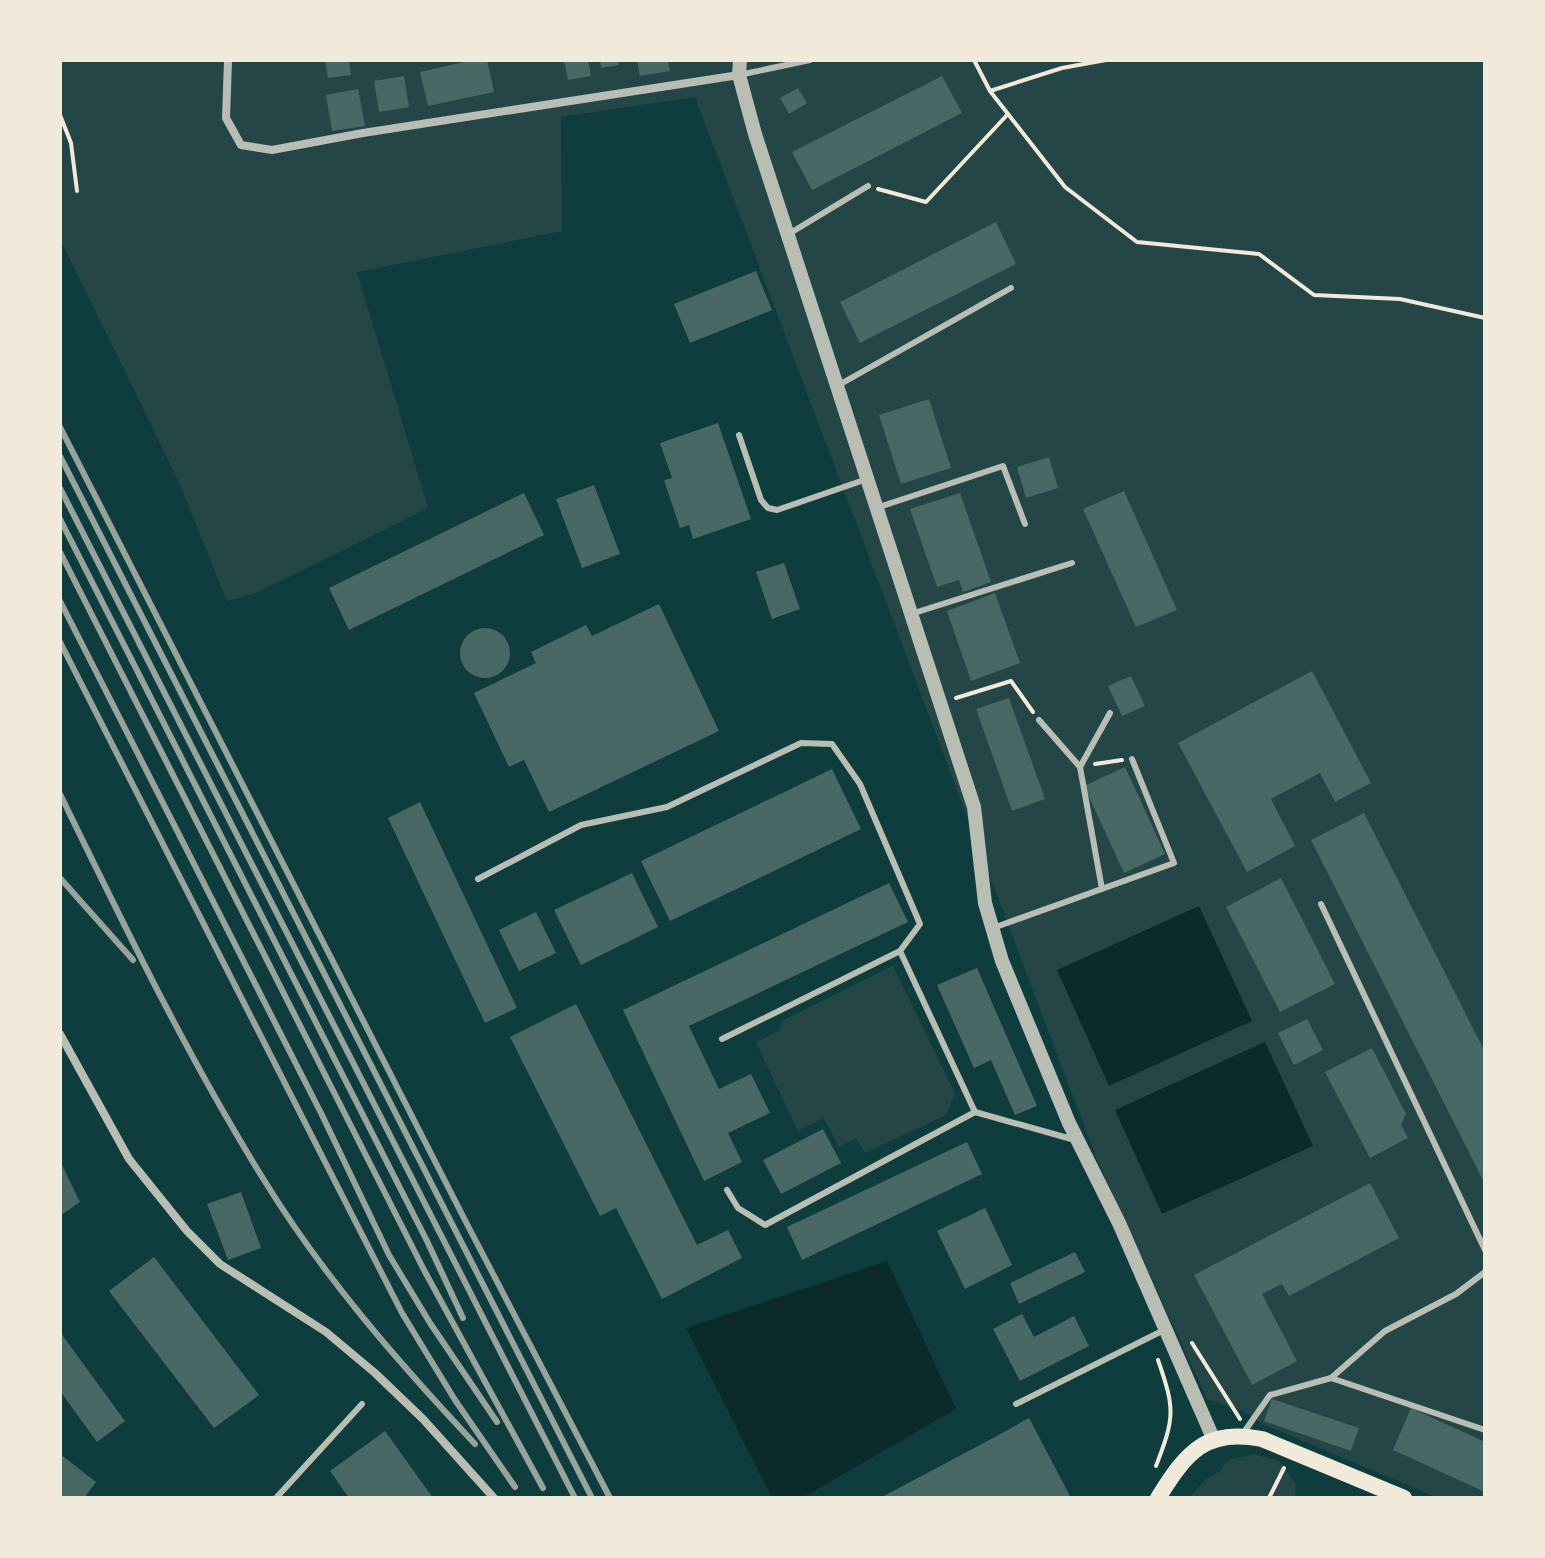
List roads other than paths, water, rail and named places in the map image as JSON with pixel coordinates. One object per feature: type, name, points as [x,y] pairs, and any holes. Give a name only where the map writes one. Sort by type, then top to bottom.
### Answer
[{"type":"main road","points":[[1158,1498],[1189,1453],[1213,1438],[1246,1429],[1262,1439],[1404,1498]]},
{"type":"street","points":[[228,60],[226,118],[241,145],[272,150],[739,67],[755,134],[787,235],[974,807],[985,903],[1002,961],[1078,1141],[1167,1329],[1213,1438]]},
{"type":"street","points":[[60,1034],[129,1159],[187,1231],[220,1264],[326,1332],[375,1373],[423,1419],[494,1498]]},
{"type":"lane","points":[[739,67],[810,60]]},
{"type":"lane","points":[[787,235],[868,186]]},
{"type":"lane","points":[[837,386],[1011,288]]},
{"type":"lane","points":[[739,435],[761,500],[768,508],[777,510],[867,479]]},
{"type":"lane","points":[[876,508],[1003,466],[1025,524]]},
{"type":"lane","points":[[911,614],[1072,563]]},
{"type":"lane","points":[[1080,767],[1110,713]]},
{"type":"lane","points":[[1039,720],[1080,767],[1102,889]]},
{"type":"lane","points":[[478,879],[581,825],[667,807],[801,743],[832,744],[860,784],[920,924],[900,951],[722,1039]]},
{"type":"lane","points":[[993,928],[1174,863],[1132,759]]},
{"type":"lane","points":[[1321,904],[1485,1250]]},
{"type":"lane","points":[[900,951],[975,1112]]},
{"type":"lane","points":[[727,1190],[738,1208],[765,1225],[975,1112],[1078,1141]]},
{"type":"lane","points":[[1246,1429],[1270,1395],[1331,1378],[1385,1331],[1456,1294],[1485,1272]]},
{"type":"lane","points":[[1016,1404],[1167,1329]]},
{"type":"lane","points":[[1331,1378],[1485,1430]]},
{"type":"lane","points":[[276,1498],[362,1404]]},
{"type":"railway","points":[[60,427],[610,1498]]},
{"type":"railway","points":[[60,456],[592,1498]]},
{"type":"railway","points":[[60,488],[575,1498]]},
{"type":"railway","points":[[60,519],[427,1241],[463,1318]]},
{"type":"railway","points":[[60,552],[424,1270],[543,1488]]},
{"type":"railway","points":[[60,601],[322,1115],[389,1255],[430,1323],[497,1422]]},
{"type":"railway","points":[[60,642],[402,1313],[455,1400],[515,1487]]},
{"type":"railway","points":[[60,794],[182,1038],[264,1180],[336,1284],[475,1444]]},
{"type":"railway","points":[[60,878],[133,960]]}]
